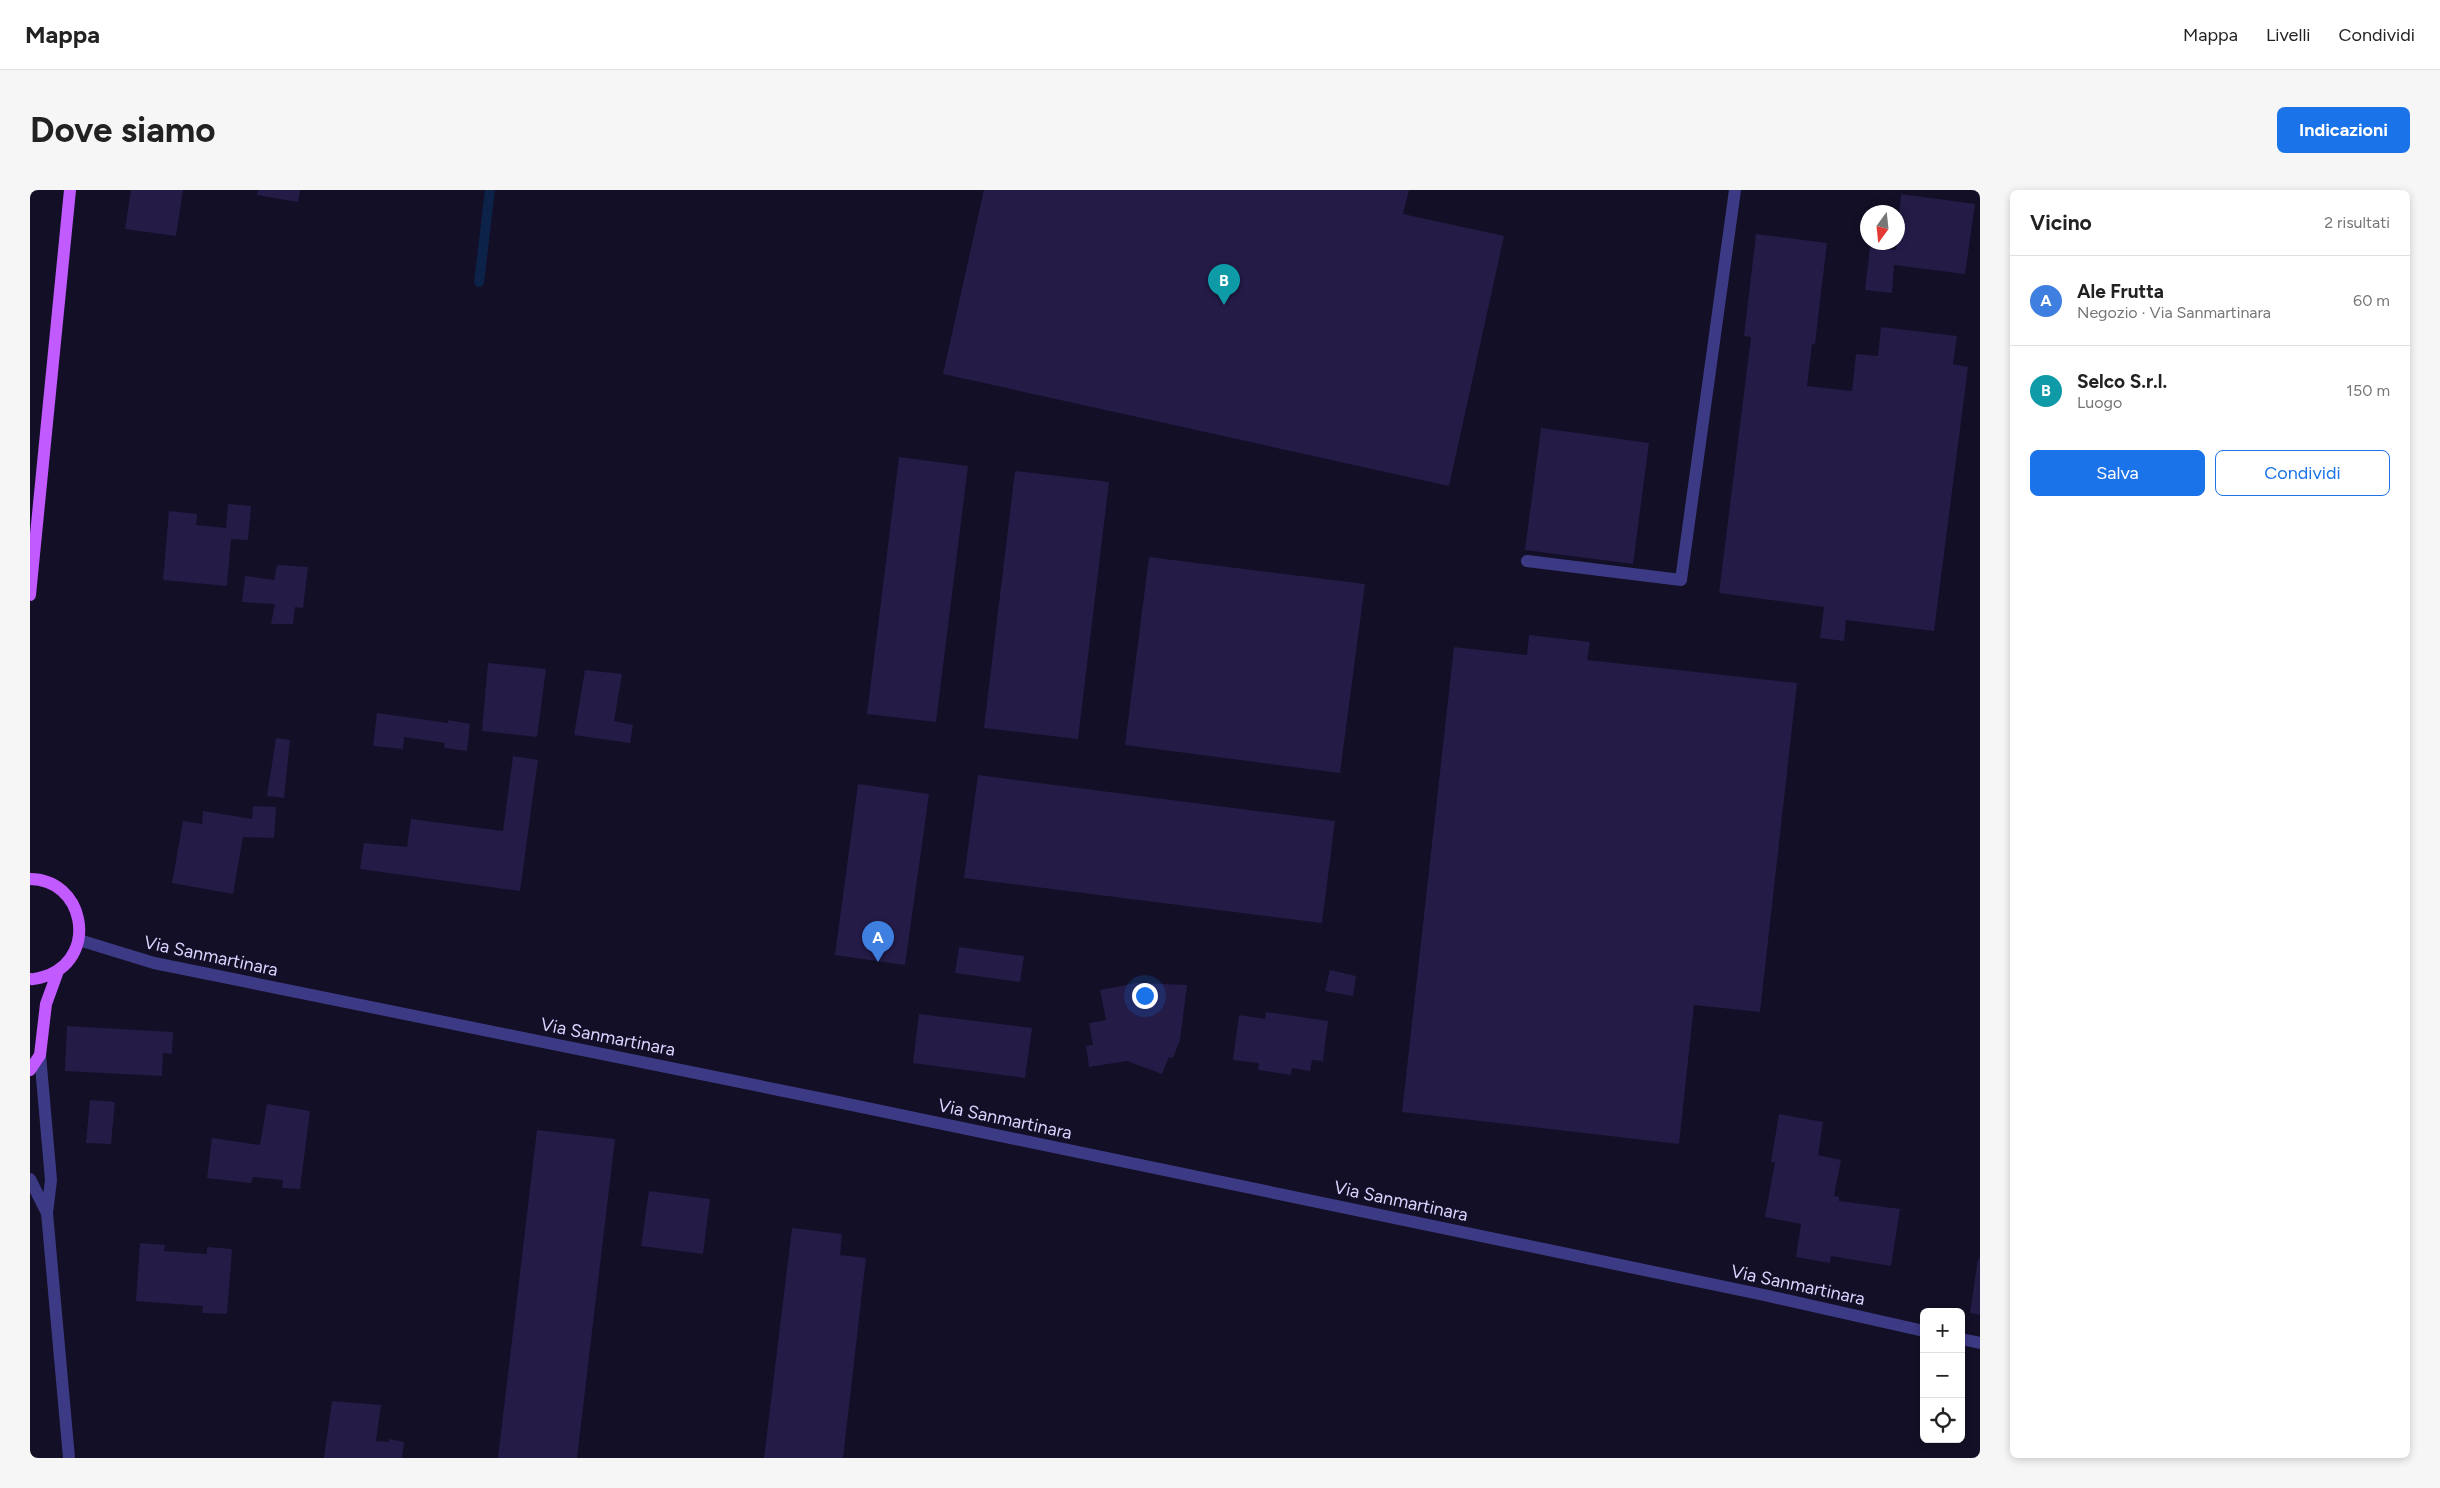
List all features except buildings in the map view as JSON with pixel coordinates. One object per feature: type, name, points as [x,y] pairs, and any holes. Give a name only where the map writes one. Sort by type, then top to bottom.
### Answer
[{"type":"main road","points":[[30,595],[70,190]]},
{"type":"main road","points":[[30,879],[53,884],[66,894],[75,908],[79,924],[79,940],[75,952],[58,971],[46,1004],[40,1055],[30,1070]]},
{"type":"main road","points":[[30,979],[36,980],[58,971]]},
{"type":"street","points":[[1527,561],[1681,580],[1735,190]]},
{"type":"street","name":"Via Sanmartinara","points":[[79,940],[154,963],[833,1101],[1735,1288],[1920,1330]]},
{"type":"street","points":[[40,1055],[50,1180],[47,1212],[69,1458]]},
{"type":"street","points":[[30,1180],[47,1212]]},
{"type":"street","points":[[1965,1340],[1980,1344]]},
{"type":"waterway","points":[[479,282],[490,190]]},
{"type":"place","name":"Selco S.r.l.","points":[[1224,305]]},
{"type":"place","name":"Ale Frutta","points":[[878,962]]}]
